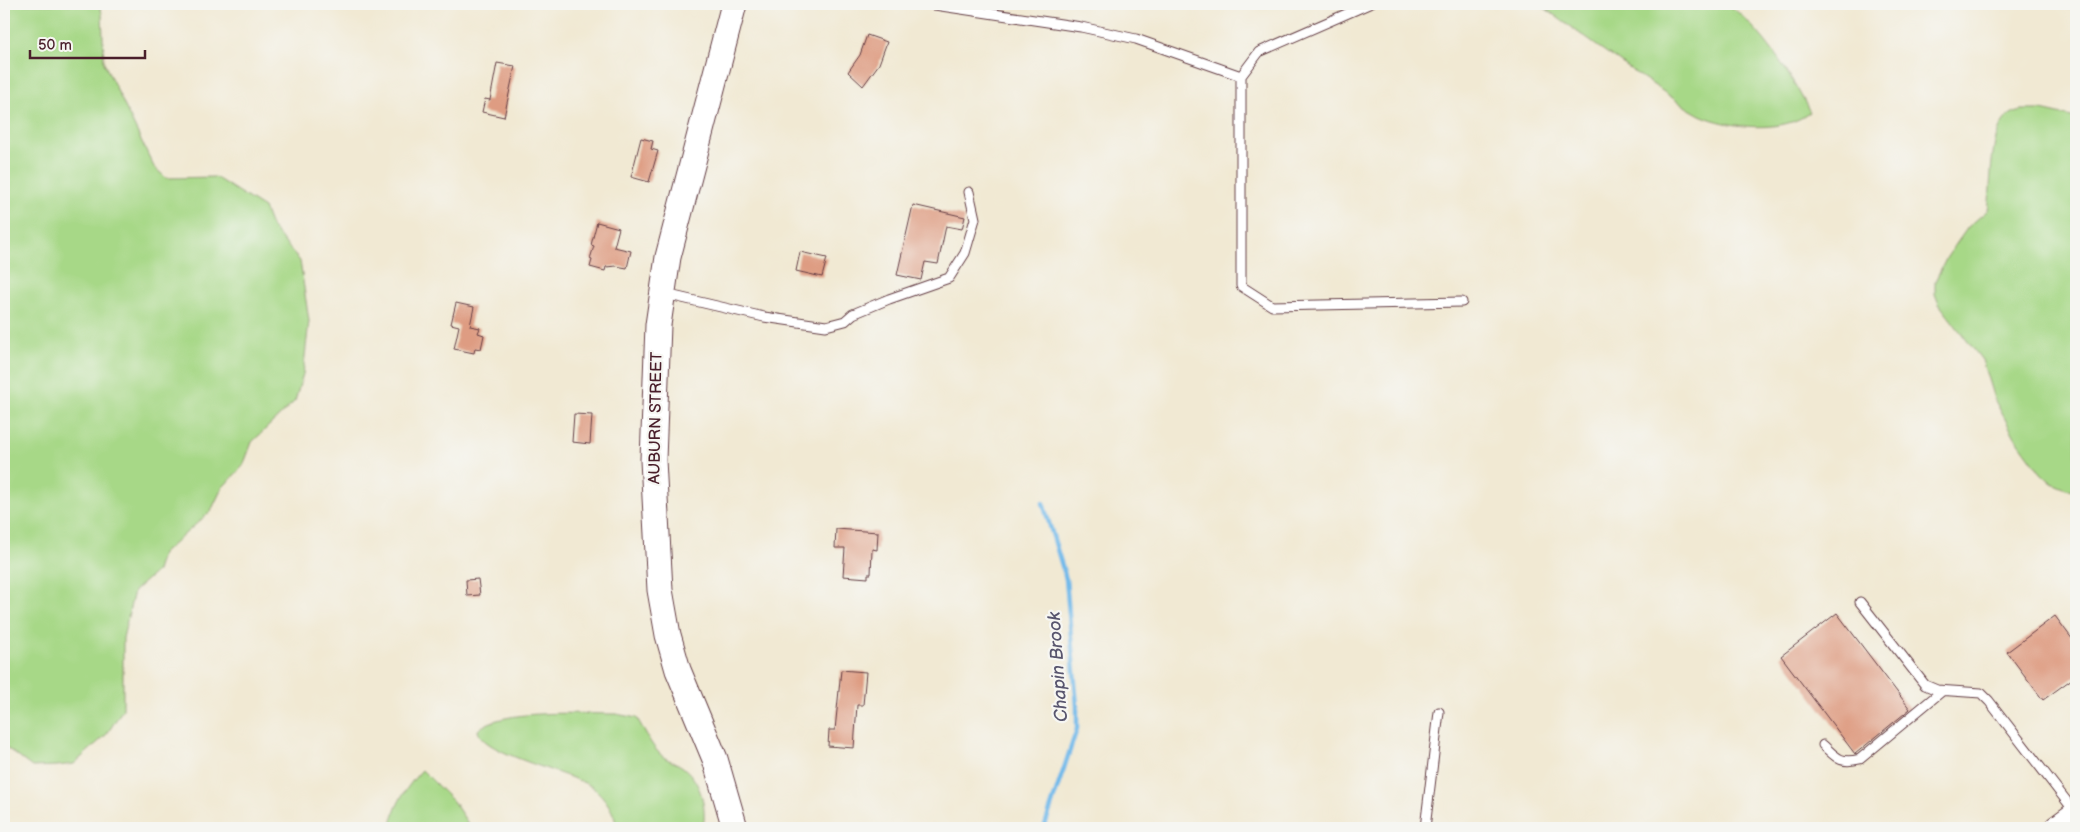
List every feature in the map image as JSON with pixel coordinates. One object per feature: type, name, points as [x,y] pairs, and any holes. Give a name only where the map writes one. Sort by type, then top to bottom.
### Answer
[{"type":"street","name":"AUBURN STREET","points":[[734,4],[668,257],[662,294],[656,365],[653,460],[660,590],[668,635],[678,670],[715,759],[735,828]]},
{"type":"street","points":[[2057,828],[2076,814]]},
{"type":"lane","points":[[928,4],[1081,27],[1136,39],[1241,76]]},
{"type":"lane","points":[[1369,4],[1259,52],[1241,76],[1241,286],[1272,306],[1462,302]]},
{"type":"lane","points":[[662,294],[764,317],[826,326],[845,321],[853,314],[948,278],[965,253],[975,219],[969,192]]},
{"type":"lane","points":[[1860,602],[1925,685],[1942,691],[1981,693],[2076,814]]},
{"type":"lane","points":[[1823,745],[1838,759],[1849,762],[1860,759],[1942,691]]},
{"type":"lane","points":[[1425,828],[1439,712]]},
{"type":"green space","points":[[4,4],[99,4],[102,13],[104,63],[154,167],[166,178],[215,177],[264,208],[271,226],[300,261],[309,321],[303,374],[295,401],[252,442],[243,466],[222,488],[211,511],[162,554],[157,571],[134,591],[123,638],[123,709],[107,734],[74,764],[57,766],[32,767],[7,748],[4,743]]},
{"type":"green space","points":[[1539,4],[1728,4],[1753,27],[1775,54],[1810,112],[1786,124],[1772,126],[1741,126],[1712,120],[1682,105]]},
{"type":"green space","points":[[2022,110],[2041,110],[2076,118],[2076,490],[2066,489],[2052,483],[2041,473],[2015,437],[1994,399],[1982,360],[1939,304],[1935,294],[1935,281],[1947,257],[1968,227],[1988,210],[1992,158],[1998,132],[2004,121],[2011,114]]},
{"type":"green space","points":[[564,713],[616,714],[637,718],[656,750],[681,766],[695,780],[703,803],[703,828],[617,828],[609,805],[592,787],[493,747],[482,738],[478,730],[489,723],[504,718],[523,715]]},
{"type":"green space","points":[[422,770],[453,801],[471,828],[391,828],[398,804]]},
{"type":"building","points":[[867,35],[887,42],[879,64],[863,86],[848,72],[860,55]]},
{"type":"building","points":[[497,63],[515,66],[504,117],[482,112],[485,99],[490,100]]},
{"type":"building","points":[[641,138],[653,141],[651,149],[658,151],[649,182],[631,177]]},
{"type":"building","points":[[913,205],[965,217],[962,229],[946,226],[938,264],[925,262],[921,280],[897,275]]},
{"type":"building","points":[[597,222],[619,228],[614,247],[631,251],[627,268],[606,267],[605,271],[590,267],[594,246],[591,245]]},
{"type":"building","points":[[800,252],[827,258],[822,277],[796,271]]},
{"type":"building","points":[[456,303],[474,307],[470,326],[480,328],[478,333],[484,335],[481,349],[475,348],[474,353],[454,349],[459,326],[451,324]]},
{"type":"building","points":[[574,414],[592,415],[590,444],[572,442]]},
{"type":"building","points":[[836,529],[878,532],[877,550],[872,549],[871,574],[868,574],[868,578],[843,576],[845,548],[835,548]]},
{"type":"building","points":[[478,579],[480,595],[467,596],[466,580]]},
{"type":"building","points":[[1837,613],[1910,709],[1855,754],[1781,656]]},
{"type":"building","points":[[2055,616],[2076,644],[2076,676],[2043,700],[2007,652]]},
{"type":"building","points":[[841,670],[866,672],[863,705],[857,705],[854,748],[828,746],[829,730],[835,730]]},
{"type":"waterway","name":"Chapin Brook","points":[[1043,503],[1066,579],[1077,706],[1077,729],[1044,828]]}]
